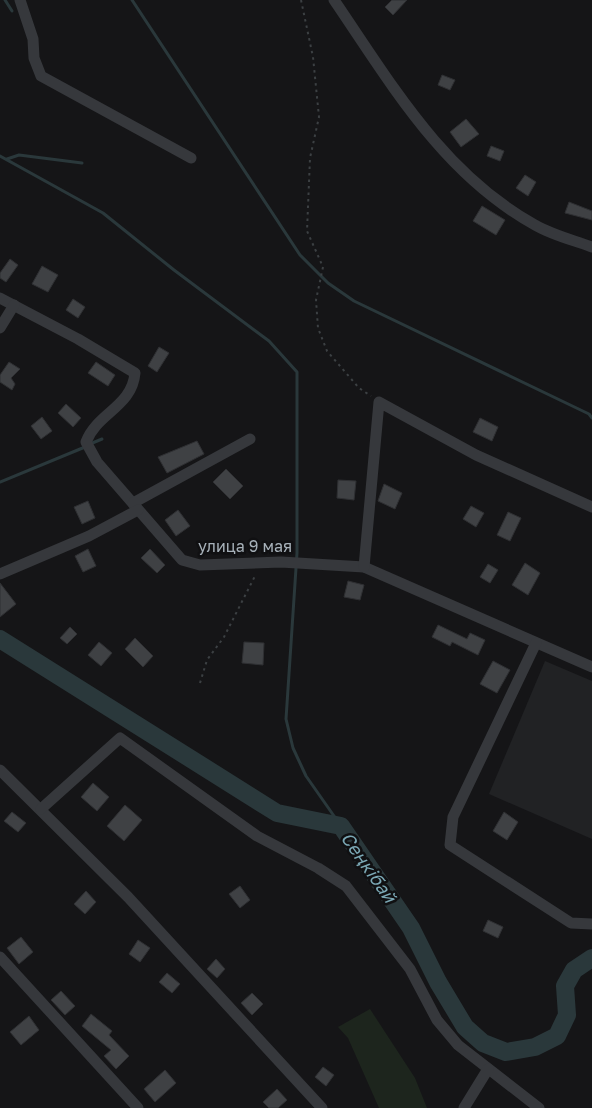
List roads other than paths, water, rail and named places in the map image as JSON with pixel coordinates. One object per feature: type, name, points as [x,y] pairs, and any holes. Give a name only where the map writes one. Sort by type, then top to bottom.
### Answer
[{"type":"street","points":[[20,0],[33,39],[34,58],[41,76],[191,158]]},
{"type":"street","points":[[334,0],[430,138],[468,178],[502,205],[537,226],[592,247]]},
{"type":"street","name":"улица 9 мая","points":[[0,298],[78,339],[135,373],[134,386],[126,398],[90,431],[86,442],[96,462],[182,560],[200,565],[281,562],[364,567],[592,667]]},
{"type":"street","points":[[0,328],[14,305]]},
{"type":"street","points":[[364,567],[379,402],[476,455],[592,507]]},
{"type":"street","points":[[0,574],[89,536],[250,439]]},
{"type":"street","points":[[536,643],[453,817],[450,845],[571,923],[592,924]]},
{"type":"street","points":[[41,809],[120,738],[257,836],[318,868],[346,886],[410,969],[437,1020],[458,1045],[540,1108]]},
{"type":"street","points":[[0,770],[128,897],[322,1108]]},
{"type":"street","points":[[0,956],[132,1106]]},
{"type":"street","points":[[464,1108],[488,1069]]},
{"type":"waterway","points":[[5,0],[12,11]]},
{"type":"waterway","points":[[132,0],[300,255],[328,283],[354,301],[589,414],[592,418]]},
{"type":"waterway","points":[[7,159],[19,155],[82,163]]},
{"type":"waterway","points":[[0,156],[103,213],[174,270],[269,341],[297,372],[297,553],[286,719],[293,748],[306,776],[341,826]]},
{"type":"waterway","points":[[90,444],[102,439]]},
{"type":"waterway","points":[[0,482],[85,447]]},
{"type":"waterway","name":"Сеңкібай","points":[[0,639],[277,813],[341,826],[411,928],[438,982],[465,1027],[483,1043],[506,1052],[535,1047],[557,1036],[567,1015],[565,986],[574,970],[592,958]]}]
